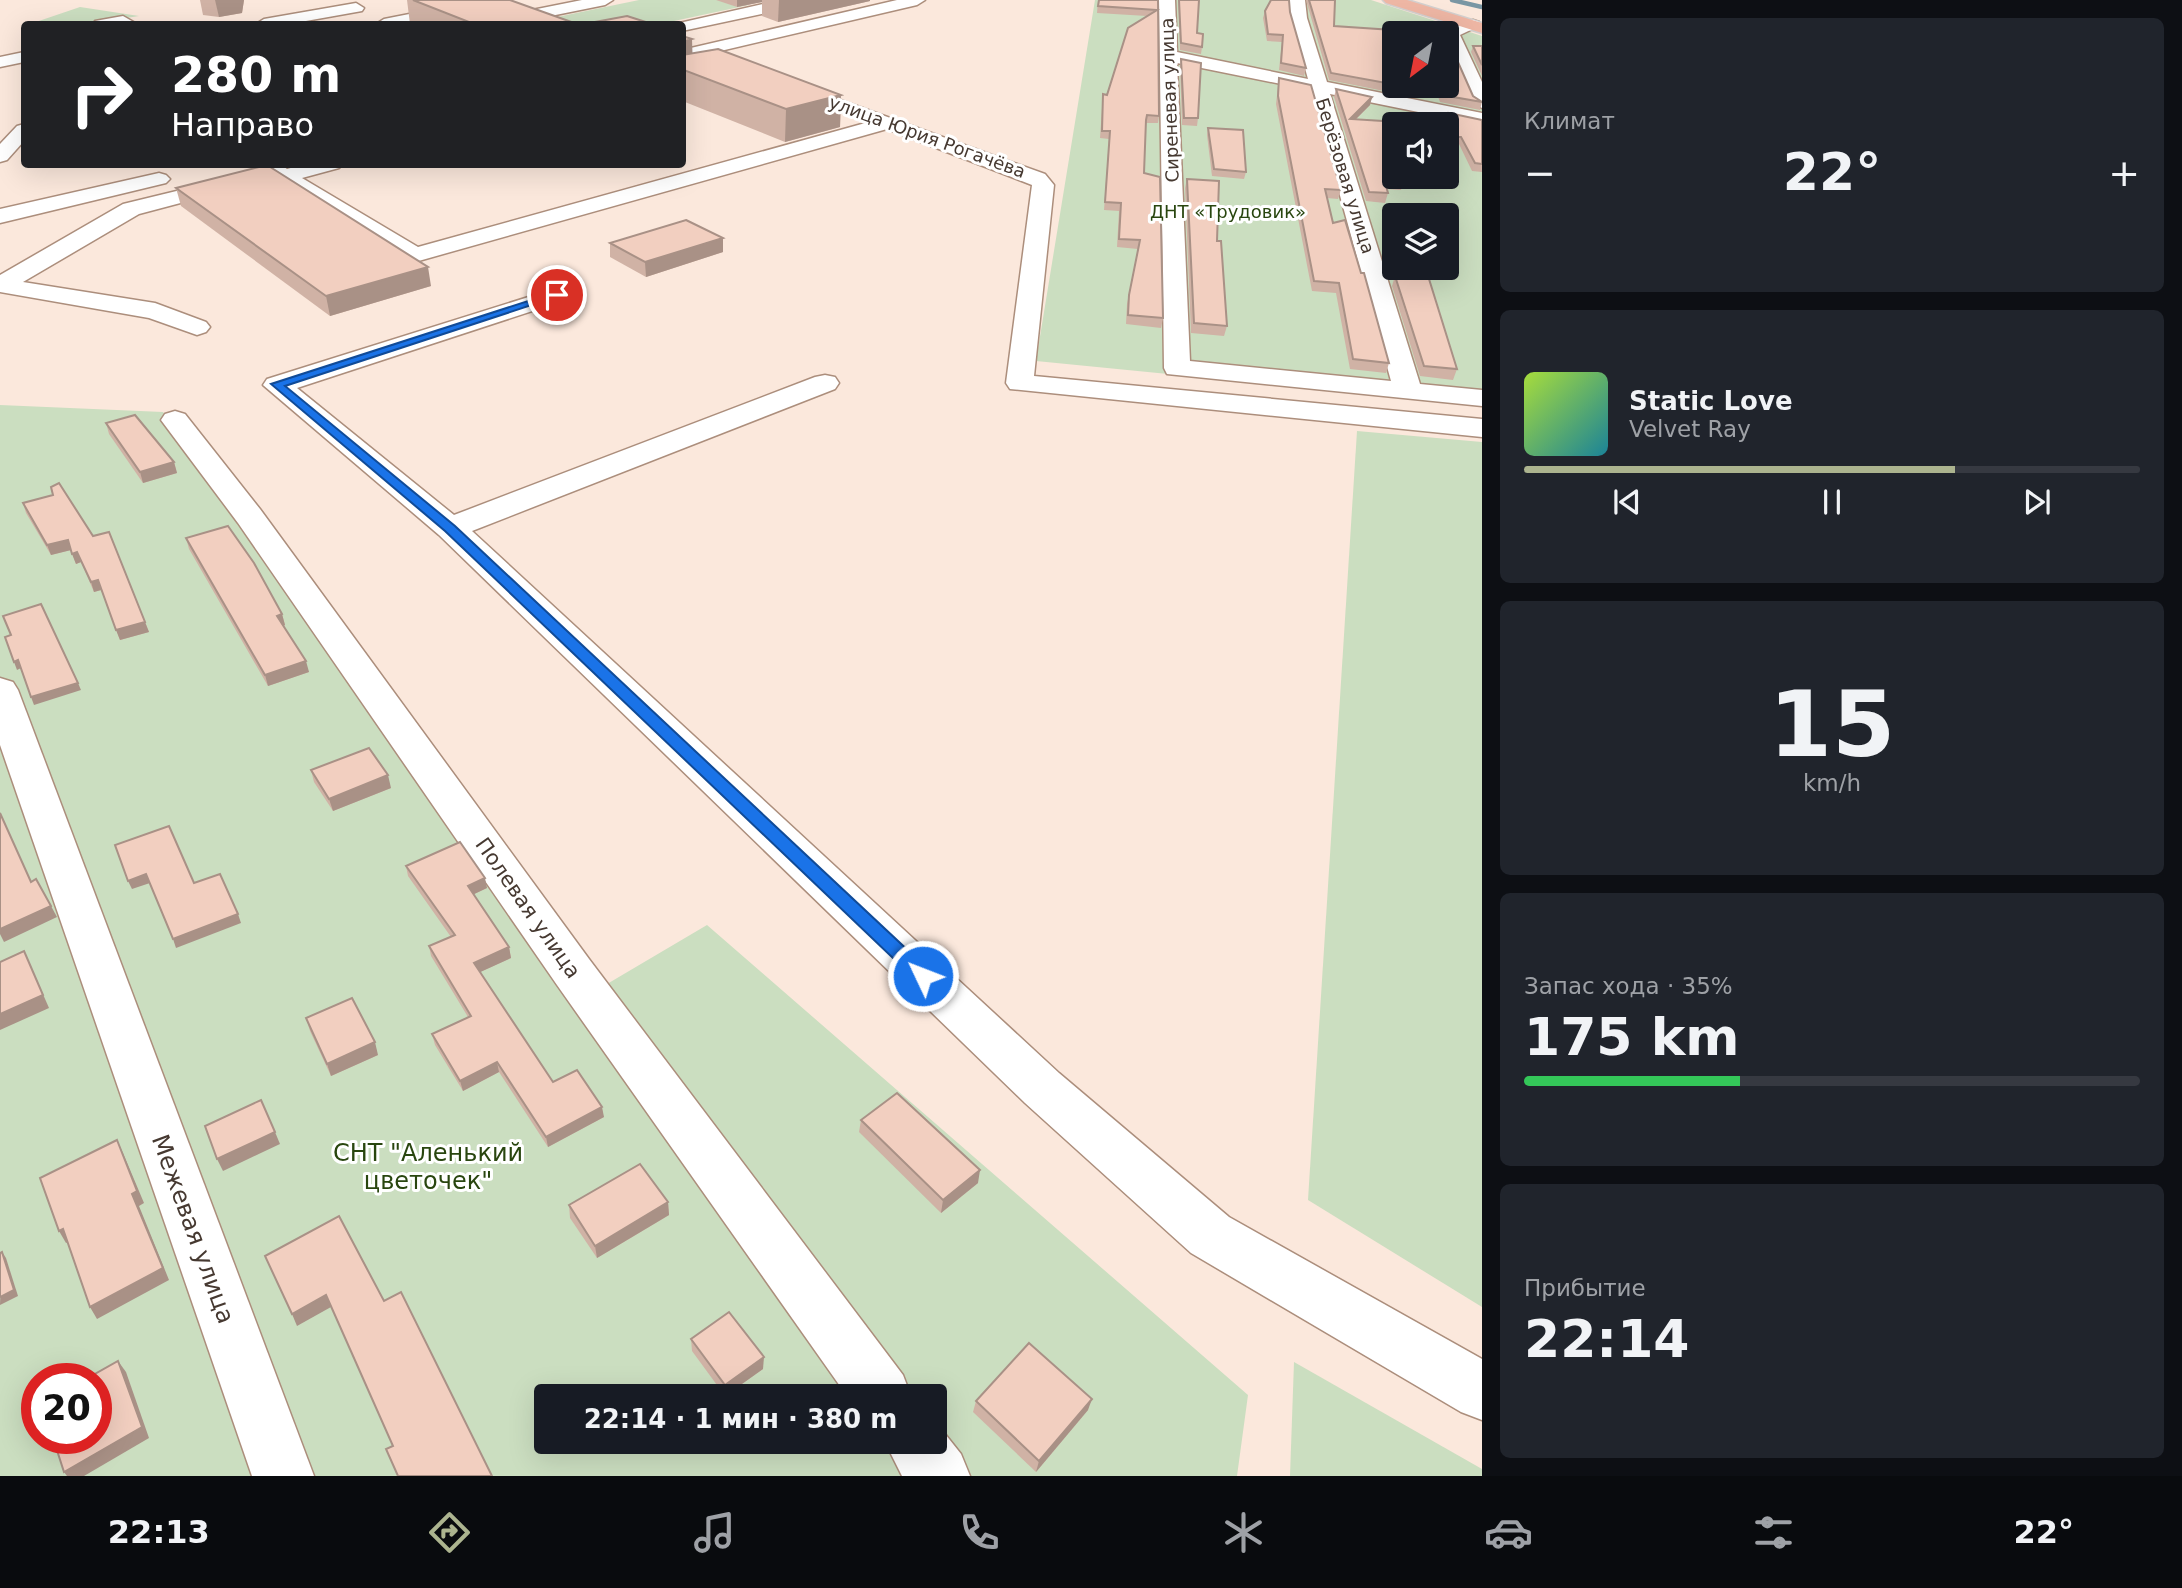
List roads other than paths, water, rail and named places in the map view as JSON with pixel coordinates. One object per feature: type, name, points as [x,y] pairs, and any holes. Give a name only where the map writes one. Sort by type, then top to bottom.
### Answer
[{"type":"main road","points":[[1391,0],[1477,27]]},
{"type":"street","points":[[400,21],[505,0]]},
{"type":"street","points":[[522,21],[605,0]]},
{"type":"street","points":[[758,0],[777,6]]},
{"type":"street","points":[[686,25],[802,0],[852,16]]},
{"type":"street","points":[[686,54],[917,0]]},
{"type":"street","name":"Сиреневая улица","points":[[1167,0],[1177,368],[1408,391]]},
{"type":"street","name":"Берёзовая улица","points":[[1297,0],[1299,19],[1408,391]]},
{"type":"street","points":[[279,21],[363,4],[382,21]]},
{"type":"street","points":[[475,6],[515,21]]},
{"type":"street","points":[[1477,27],[1453,31],[1451,35],[1482,102]]},
{"type":"street","points":[[1169,56],[1482,119]]},
{"type":"street","points":[[0,62],[21,58]]},
{"type":"street","name":"улица Юрия Рогачёва","points":[[775,81],[1038,178],[1043,185],[1012,387],[1276,418],[1482,428]]},
{"type":"street","points":[[276,171],[415,255],[887,122]]},
{"type":"street","points":[[0,156],[21,133]]},
{"type":"street","points":[[197,327],[155,311],[0,285],[131,209],[276,171],[300,168]]},
{"type":"street","points":[[0,216],[169,171]]},
{"type":"street","points":[[557,295],[277,384],[450,528],[1042,1088],[1210,1235],[1482,1391]]},
{"type":"street","points":[[450,528],[825,383]]},
{"type":"street","points":[[1408,391],[1482,398]]},
{"type":"street","name":"Полевая улица","points":[[175,420],[249,516],[573,972],[872,1384]]},
{"type":"street","name":"Межевая улица","points":[[0,690],[283,1476]]},
{"type":"street","points":[[923,1454],[939,1476]]},
{"type":"waterway","points":[[1452,0],[1482,7]]},
{"type":"park label","name":"ДНТ «Трудовик»","points":[[1228,212]]},
{"type":"park label","name":"СНТ \"Аленький цветочек\"","points":[[428,1167]]}]
